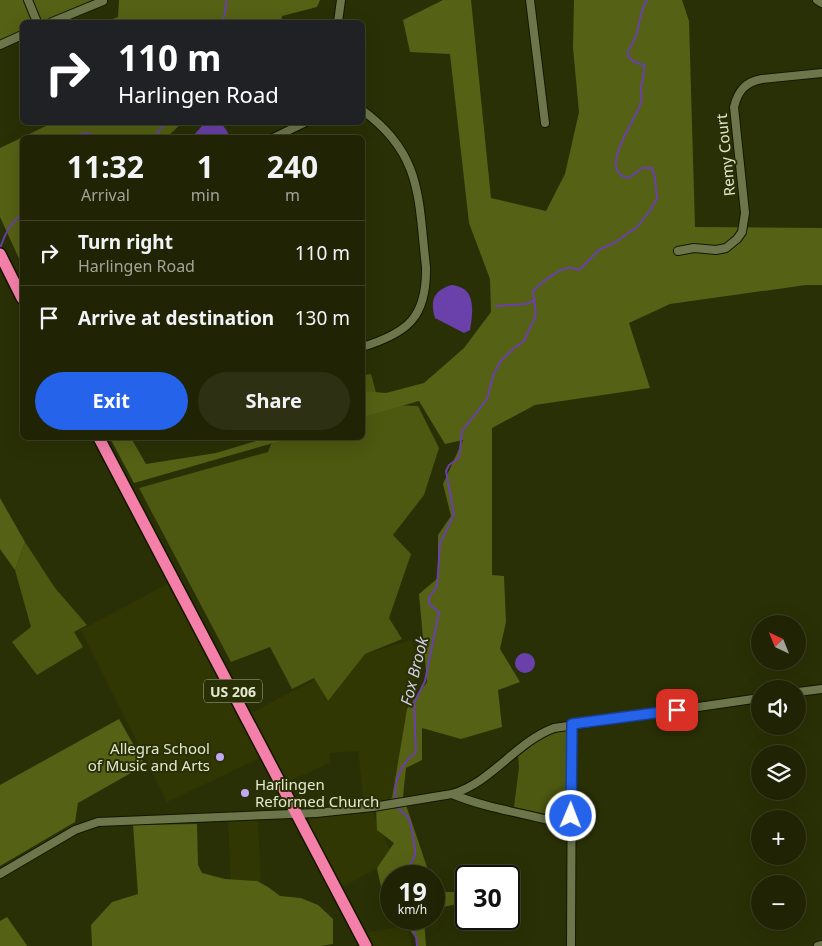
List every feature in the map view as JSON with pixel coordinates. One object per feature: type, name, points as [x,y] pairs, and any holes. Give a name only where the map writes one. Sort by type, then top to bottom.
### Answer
[{"type":"highway","points":[[3,260],[20,294]]},
{"type":"highway","name":"US 206","points":[[100,440],[366,946]]},
{"type":"street","points":[[28,0],[36,20]]},
{"type":"street","points":[[338,20],[341,0]]},
{"type":"street","points":[[530,0],[545,123]]},
{"type":"street","points":[[817,0],[822,3]]},
{"type":"street","points":[[57,20],[103,1]]},
{"type":"street","points":[[0,45],[20,36]]},
{"type":"street","name":"Remy Court","points":[[678,250],[694,248],[716,250],[726,248],[742,232],[745,212],[734,107],[736,97],[742,88],[754,80],[822,72]]},
{"type":"street","points":[[365,112],[383,126],[397,141],[414,175],[426,267],[426,282],[420,308],[410,323],[392,336],[365,346]]},
{"type":"street","points":[[279,135],[300,125]]},
{"type":"street","points":[[806,691],[822,689]]},
{"type":"street","points":[[0,874],[75,830],[98,822],[297,814],[391,804],[452,794],[461,792],[475,783],[542,733],[554,728],[751,699]]},
{"type":"street","points":[[571,946],[572,724]]},
{"type":"street","points":[[452,794],[492,807],[538,816],[571,826]]},
{"type":"street","points":[[818,946],[822,945]]},
{"type":"shaded area","points":[[0,0],[98,0],[49,20],[20,20],[20,33],[0,41]]},
{"type":"shaded area","points":[[119,0],[320,0],[317,7],[282,16],[281,20],[110,20],[118,17]]},
{"type":"shaded area","points":[[443,0],[471,0],[491,198],[546,211],[565,174],[579,112],[573,48],[574,0],[682,0],[689,21],[695,227],[822,228],[822,285],[806,285],[670,304],[629,323],[650,388],[535,405],[492,428],[492,575],[504,576],[506,622],[500,649],[520,682],[498,690],[502,727],[461,739],[422,728],[422,760],[406,768],[403,796],[426,865],[380,865],[380,882],[377,868],[394,843],[377,830],[376,807],[392,798],[407,709],[427,682],[419,594],[438,578],[438,535],[451,516],[443,484],[463,440],[445,444],[419,401],[365,416],[365,391],[386,393],[424,383],[464,348],[491,312],[490,279],[469,223],[450,54],[410,52],[403,20]]},
{"type":"shaded area","points":[[48,125],[180,125],[169,135],[27,135]]},
{"type":"shaded area","points":[[222,125],[229,135],[194,135],[202,126]]},
{"type":"shaded area","points":[[20,138],[20,261],[0,217],[0,148]]},
{"type":"shaded area","points":[[451,285],[465,290],[471,301],[470,330],[464,333],[435,318],[434,297],[440,290]]},
{"type":"shaded area","points":[[371,374],[377,396],[392,405],[418,406],[439,448],[424,495],[393,535],[411,554],[389,618],[402,639],[365,654],[328,701],[314,678],[292,689],[270,647],[231,662],[139,488],[268,452],[273,440],[365,440],[365,375]]},
{"type":"shaded area","points":[[111,440],[132,440],[146,464],[216,453],[259,440],[284,440],[134,483]]},
{"type":"shaded area","points":[[0,498],[25,542],[15,570],[0,549]]},
{"type":"shaded area","points":[[25,542],[55,588],[87,625],[74,632],[83,647],[37,675],[12,642],[31,627],[15,570]]},
{"type":"shaded area","points":[[169,583],[260,758],[167,802],[81,630]]},
{"type":"shaded area","points":[[412,640],[417,664],[394,798],[364,804],[358,751],[330,753],[330,763],[287,782],[251,713],[316,679],[326,700],[324,666]]},
{"type":"shaded area","points":[[525,653],[532,656],[535,663],[532,670],[525,673],[518,670],[515,663],[518,656]]},
{"type":"shaded area","points":[[119,719],[145,765],[78,803],[75,822],[0,866],[0,785]]},
{"type":"shaded area","points":[[568,729],[568,818],[514,807],[519,767],[518,755],[539,738]]},
{"type":"shaded area","points":[[372,810],[394,859],[342,887],[308,823],[309,818]]},
{"type":"shaded area","points":[[258,820],[261,882],[231,884],[228,821]]},
{"type":"shaded area","points":[[197,824],[198,865],[202,873],[225,879],[257,881],[280,896],[301,898],[318,905],[333,919],[333,944],[321,946],[92,946],[91,925],[112,902],[138,894],[133,825]]},
{"type":"shaded area","points":[[445,892],[455,892],[455,904],[445,907]]},
{"type":"shaded area","points":[[7,917],[27,946],[0,946],[0,921]]},
{"type":"shaded area","points":[[381,930],[409,930],[412,946],[371,946],[365,933]]},
{"type":"shaded area","points":[[410,930],[425,930],[426,946],[417,946],[416,939]]},
{"type":"waterway","points":[[223,20],[227,0]]},
{"type":"waterway","name":"Fox Brook","points":[[396,800],[395,793],[399,773],[406,761],[416,752],[414,703],[425,681],[439,612],[429,604],[429,598],[437,586],[440,543],[454,515],[446,471],[449,465],[459,458],[462,431],[487,399],[493,376],[500,362],[524,341],[536,315],[533,291],[563,269],[579,270],[600,249],[614,243],[637,227],[657,199],[652,168],[643,168],[628,178],[619,173],[616,165],[621,144],[642,101],[641,90],[644,65],[632,61],[628,50],[636,36],[642,10],[647,0]]},
{"type":"waterway","points":[[156,135],[163,125]]},
{"type":"waterway","points":[[78,135],[95,135]]},
{"type":"waterway","points":[[0,249],[8,230],[20,216]]},
{"type":"waterway","points":[[496,306],[526,304],[535,300]]},
{"type":"waterway","name":"Fox Brook","points":[[397,804],[399,809],[409,819],[412,831],[415,855],[410,865]]},
{"type":"waterway","name":"Fox Brook","points":[[413,930],[417,946]]},
{"type":"place","name":"Allegra School of Music and Arts","points":[[220,757]]},
{"type":"place","name":"Harlingen Reformed Church","points":[[245,793]]},
{"type":"route","points":[[571,816],[572,724],[677,710]]}]
